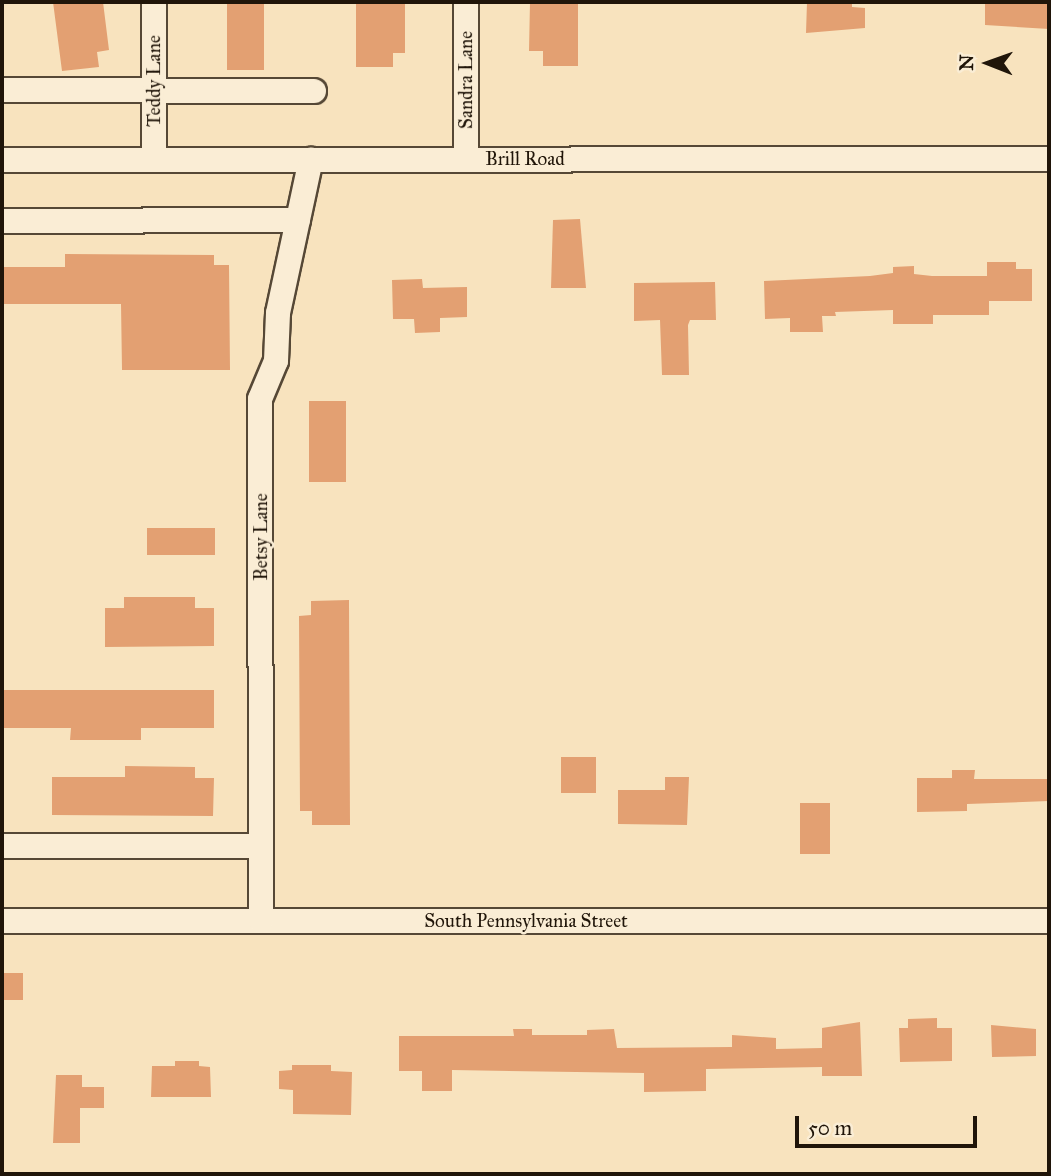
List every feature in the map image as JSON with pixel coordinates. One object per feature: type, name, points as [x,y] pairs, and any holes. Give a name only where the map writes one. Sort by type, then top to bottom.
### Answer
[{"type":"street","name":"Teddy Lane","points":[[154,2],[154,160]]},
{"type":"street","name":"Sandra Lane","points":[[466,2],[466,159]]},
{"type":"street","points":[[2,90],[314,91]]},
{"type":"street","name":"Betsy Lane","points":[[261,921],[260,399],[276,362],[278,313],[311,159]]},
{"type":"street","name":"Brill Road","points":[[2,160],[1049,159]]},
{"type":"street","points":[[2,221],[298,220]]},
{"type":"street","points":[[2,846],[261,846]]},
{"type":"street","name":"South Pennsylvania Street","points":[[2,921],[1049,920]]},
{"type":"building","points":[[53,2],[103,2],[109,50],[97,52],[99,67],[62,71]]},
{"type":"building","points":[[227,2],[264,2],[264,70],[227,70]]},
{"type":"building","points":[[356,2],[405,2],[405,53],[393,53],[393,67],[356,67]]},
{"type":"building","points":[[530,2],[578,2],[578,66],[543,66],[543,51],[529,51]]},
{"type":"building","points":[[807,2],[852,2],[852,7],[865,8],[865,28],[806,33]]},
{"type":"building","points":[[985,2],[1049,2],[1049,29],[985,25]]},
{"type":"building","points":[[580,219],[586,288],[551,288],[553,220]]},
{"type":"building","points":[[65,254],[214,255],[214,265],[229,265],[230,370],[122,370],[121,304],[2,304],[2,267],[65,267]]},
{"type":"building","points":[[987,262],[1016,262],[1016,269],[1032,269],[1032,301],[989,301],[989,315],[933,315],[933,324],[893,324],[893,310],[835,312],[836,316],[822,316],[823,332],[790,332],[790,318],[765,319],[764,281],[870,276],[893,273],[893,267],[914,266],[914,274],[987,276]]},
{"type":"building","points":[[422,279],[423,288],[467,287],[467,317],[440,318],[440,332],[415,333],[414,319],[393,319],[392,280]]},
{"type":"building","points":[[715,282],[716,320],[690,320],[688,325],[689,375],[662,375],[660,320],[634,321],[634,283]]},
{"type":"building","points":[[309,401],[346,401],[346,482],[309,482]]},
{"type":"building","points":[[147,528],[215,528],[215,555],[147,555]]},
{"type":"building","points":[[124,597],[195,597],[195,608],[214,608],[214,646],[105,647],[105,608],[124,608]]},
{"type":"building","points":[[349,600],[350,825],[312,825],[312,811],[300,811],[299,616],[311,615],[311,601]]},
{"type":"building","points":[[2,690],[214,690],[214,728],[141,728],[141,740],[70,740],[71,728],[2,728]]},
{"type":"building","points":[[561,757],[596,757],[596,793],[561,793]]},
{"type":"building","points":[[125,766],[195,767],[195,778],[214,778],[213,816],[52,815],[52,777],[125,777]]},
{"type":"building","points":[[952,770],[975,770],[974,779],[1049,779],[1049,801],[967,804],[967,811],[917,812],[917,778],[952,778]]},
{"type":"building","points":[[665,777],[689,777],[687,825],[618,824],[618,790],[665,790]]},
{"type":"building","points":[[800,803],[830,803],[830,854],[800,854]]},
{"type":"building","points":[[2,973],[23,973],[23,1000],[2,1000]]},
{"type":"building","points":[[937,1018],[937,1028],[952,1028],[952,1061],[900,1062],[899,1028],[908,1028],[908,1019]]},
{"type":"building","points":[[860,1022],[862,1076],[822,1076],[822,1067],[706,1069],[706,1091],[644,1092],[644,1073],[452,1070],[452,1091],[422,1091],[422,1071],[399,1071],[399,1036],[514,1036],[513,1029],[532,1029],[532,1035],[587,1035],[587,1030],[614,1029],[617,1048],[732,1047],[732,1035],[776,1038],[776,1049],[822,1048],[822,1028]]},
{"type":"building","points":[[991,1025],[1036,1029],[1036,1056],[992,1057]]},
{"type":"building","points":[[175,1061],[199,1061],[199,1066],[210,1067],[211,1097],[151,1097],[152,1066],[175,1066]]},
{"type":"building","points":[[292,1065],[331,1065],[331,1071],[352,1072],[351,1115],[293,1114],[293,1090],[279,1089],[279,1071],[292,1070]]},
{"type":"building","points":[[56,1075],[82,1075],[82,1087],[104,1087],[104,1108],[80,1108],[80,1143],[53,1143]]}]
